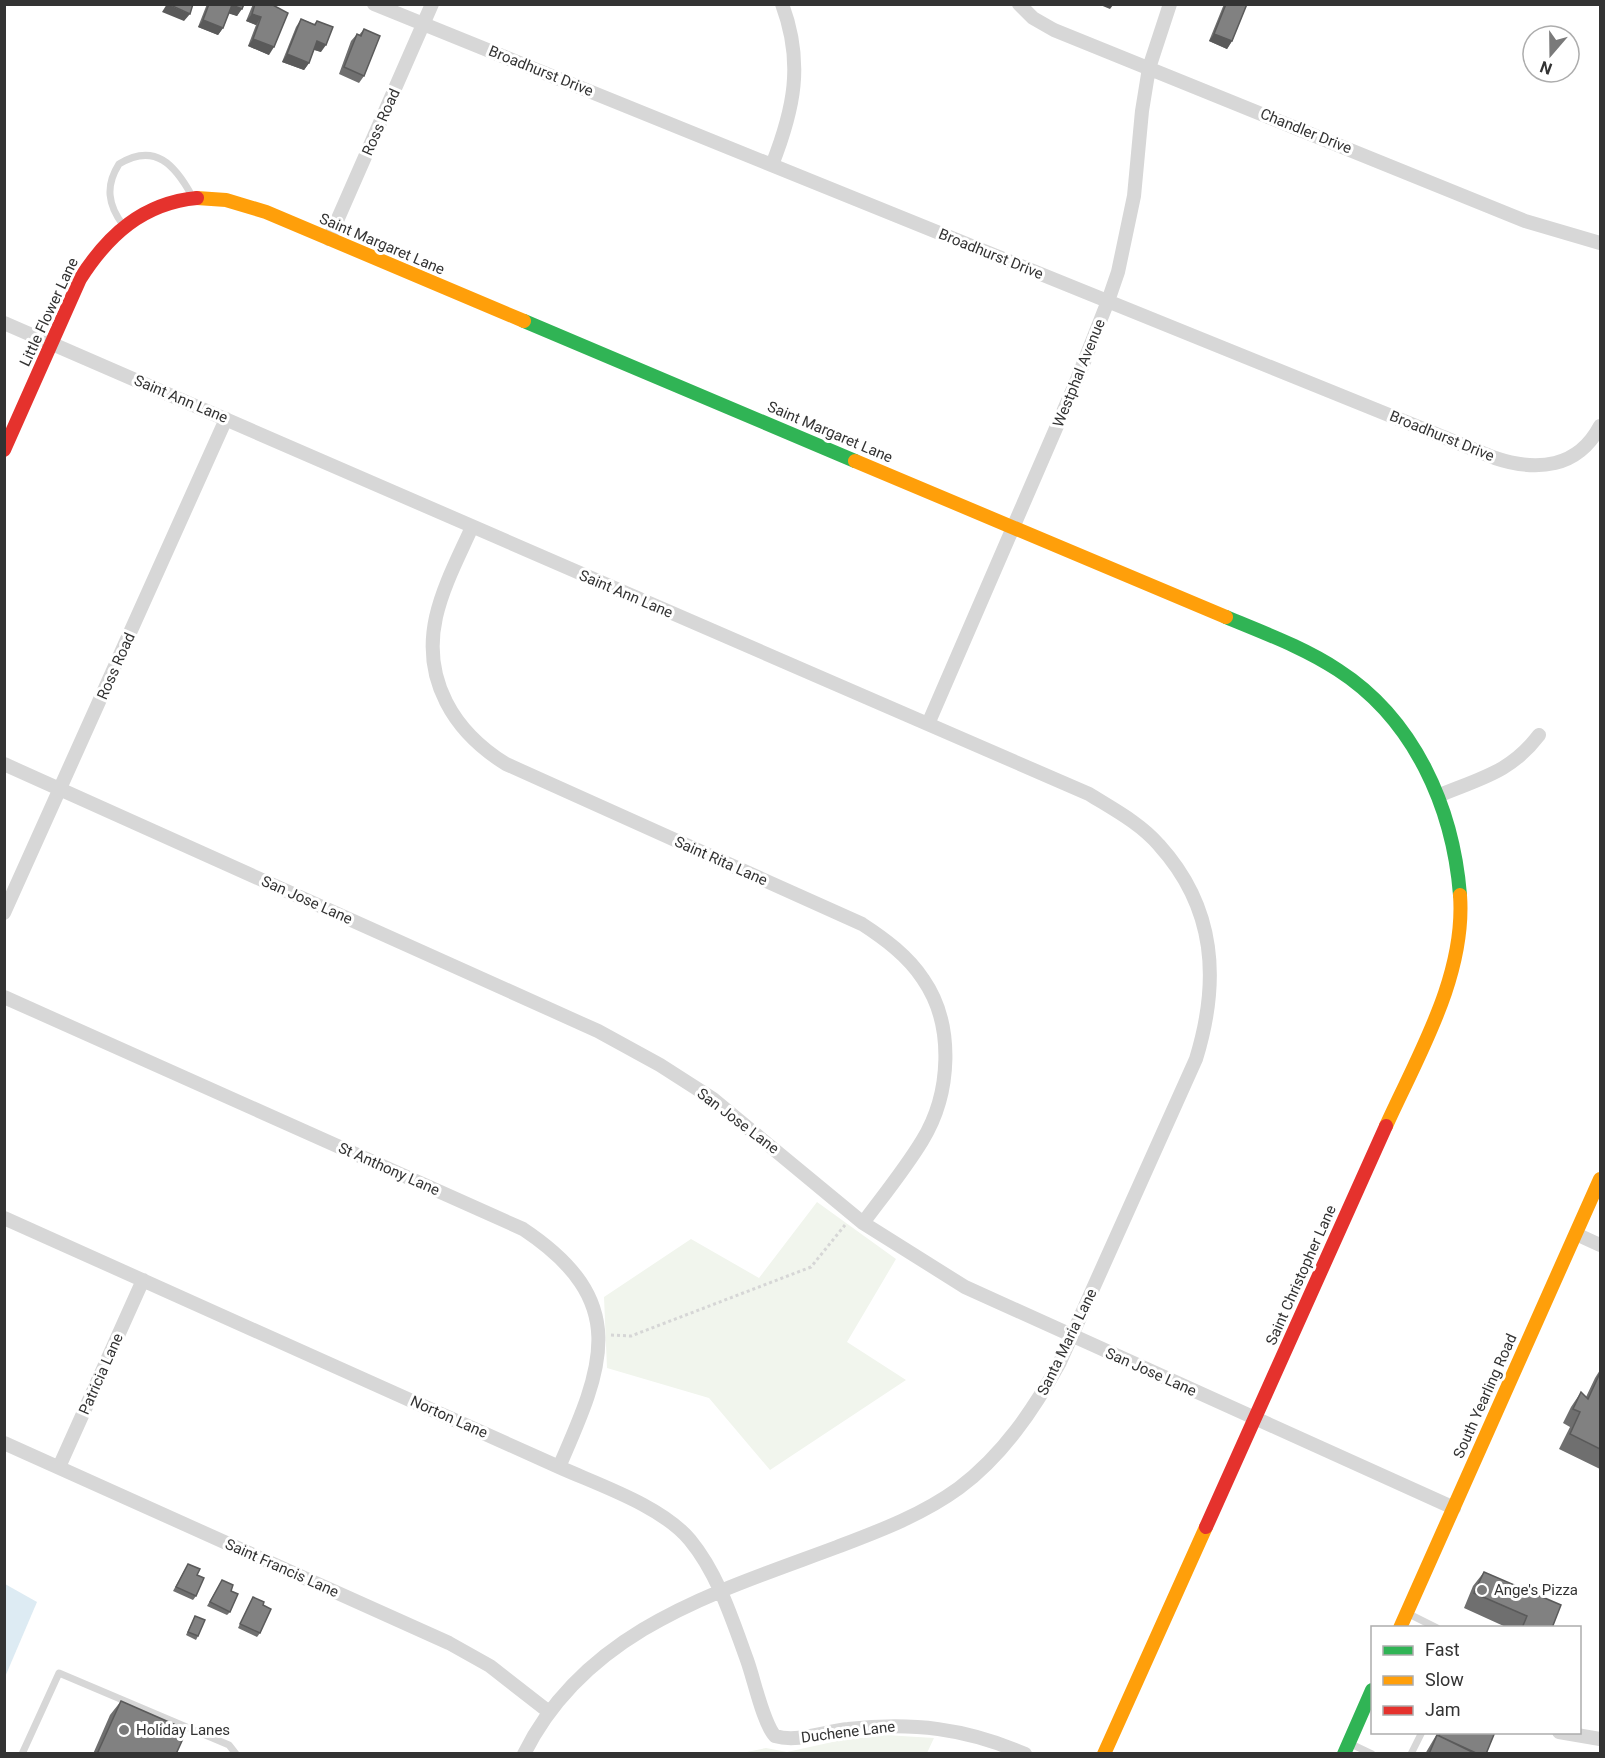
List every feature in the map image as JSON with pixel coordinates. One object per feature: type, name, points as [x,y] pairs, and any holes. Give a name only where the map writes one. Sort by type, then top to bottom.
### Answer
[{"type":"street","name":"Broadhurst Drive","points":[[374,4],[1516,465],[1531,467],[1560,462],[1582,449],[1593,439],[1600,426]]},
{"type":"street","name":"Ross Road","points":[[329,239],[432,4]]},
{"type":"street","points":[[772,165],[791,109],[796,78],[793,47],[782,4]]},
{"type":"street","name":"Chandler Drive","points":[[1019,4],[1034,18],[1054,30],[1525,220],[1600,243]]},
{"type":"street","name":"Westphal Avenue","points":[[928,724],[1108,301],[1118,272],[1134,196],[1142,111],[1149,68],[1170,4]]},
{"type":"street","name":"Saint Margaret Lane","points":[[150,208],[193,199],[225,200],[241,204],[1296,646],[1351,679],[1395,723],[1412,746],[1440,795]]},
{"type":"street","name":"Little Flower Lane","points":[[4,450],[93,257],[123,226],[150,208]]},
{"type":"street","name":"Saint Ann Lane","points":[[4,323],[1089,794],[1128,817],[1159,845],[1184,881],[1203,919]]},
{"type":"street","name":"Ross Road","points":[[4,913],[226,419]]},
{"type":"street","name":"Saint Rita Lane","points":[[472,527],[442,595],[432,635],[437,680],[445,700],[471,739],[506,764],[862,924],[887,940],[924,980],[945,1039],[947,1060],[944,1082],[934,1116],[923,1140],[858,1219]]},
{"type":"street","points":[[1440,795],[1504,768],[1524,754],[1539,735]]},
{"type":"street","name":"San Jose Lane","points":[[4,764],[598,1031],[660,1065],[713,1099],[858,1219],[965,1287],[1454,1508]]},
{"type":"street","name":"Saint Christopher Lane","points":[[1104,1754],[1439,1007],[1451,971],[1458,936],[1459,875],[1453,840],[1440,795]]},
{"type":"street","name":"Santa Maria Lane","points":[[524,1754],[549,1712],[596,1662],[653,1622],[721,1590],[886,1528],[921,1511],[959,1488],[1013,1436],[1040,1399],[1071,1336],[1196,1059],[1206,1025],[1211,990],[1210,956],[1203,919]]},
{"type":"street","name":"St Anthony Lane","points":[[4,997],[523,1229],[552,1248],[574,1272],[592,1302],[598,1335],[597,1366],[588,1401],[559,1467]]},
{"type":"street","name":"South Yearling Road","points":[[1401,1626],[1600,1179]]},
{"type":"street","name":"Norton Lane","points":[[4,1218],[559,1467],[642,1505],[668,1521],[690,1540],[721,1590],[762,1702],[766,1722],[775,1736]]},
{"type":"street","points":[[1576,1234],[1600,1245]]},
{"type":"street","name":"Patricia Lane","points":[[59,1467],[143,1280]]},
{"type":"street","name":"Saint Francis Lane","points":[[4,1443],[449,1643],[490,1666],[549,1712]]},
{"type":"street","points":[[1346,1748],[1371,1692]]},
{"type":"street","name":"Duchene Lane","points":[[775,1736],[791,1739],[830,1731],[901,1725],[931,1726],[1025,1754]]},
{"type":"street","points":[[1571,1734],[1600,1739]]},
{"type":"lane","points":[[123,226],[111,206],[110,189],[119,165],[135,156],[155,156],[164,160],[178,174],[193,199]]},
{"type":"lane","points":[[1407,1613],[1433,1626]]},
{"type":"lane","points":[[22,1754],[59,1673],[230,1745],[236,1754]]},
{"type":"lane","points":[[1411,1754],[1421,1734]]},
{"type":"lane","points":[[1346,1748],[1372,1754]]},
{"type":"path","points":[[598,1335],[631,1336],[811,1267],[858,1219]]},
{"type":"shaded area","points":[[817,1202],[896,1259],[847,1342],[906,1380],[770,1470],[709,1398],[607,1368],[604,1297],[691,1239],[759,1278]]},
{"type":"shaded area","points":[[5,1584],[37,1602],[5,1677]]},
{"type":"shaded area","points":[[885,1735],[934,1738],[927,1753],[742,1753],[766,1748],[787,1752],[837,1741]]},
{"type":"building","points":[[168,4],[193,4],[190,14]]},
{"type":"building","points":[[209,4],[244,4],[242,9],[232,5],[223,28],[203,20]]},
{"type":"building","points":[[255,4],[271,4],[288,13],[274,47],[253,39],[261,17],[252,14]]},
{"type":"building","points":[[1226,4],[1247,4],[1232,41],[1214,34]]},
{"type":"building","points":[[301,19],[315,25],[317,21],[333,27],[326,45],[317,41],[309,63],[287,54]]},
{"type":"building","points":[[364,29],[380,36],[364,76],[344,67],[357,34],[361,36]]},
{"type":"building","points":[[1600,1373],[1600,1449],[1570,1434],[1580,1412],[1573,1409],[1581,1392],[1588,1399]]},
{"type":"building","points":[[188,1564],[200,1569],[197,1575],[204,1578],[196,1596],[176,1587]]},
{"type":"building","points":[[1484,1572],[1561,1605],[1553,1626],[1523,1626],[1527,1616],[1474,1593]]},
{"type":"building","points":[[222,1580],[233,1585],[231,1591],[238,1594],[230,1612],[210,1602]]},
{"type":"building","points":[[253,1597],[264,1602],[263,1605],[271,1609],[260,1633],[240,1624]]},
{"type":"building","points":[[195,1616],[205,1620],[198,1636],[188,1632]]},
{"type":"building","points":[[121,1701],[187,1730],[176,1754],[97,1754]]},
{"type":"building","points":[[1440,1734],[1494,1734],[1486,1754],[1476,1754],[1439,1736]]},
{"type":"building","points":[[1437,1735],[1476,1753],[1429,1754]]},
{"type":"traffic: fast","points":[[524,321],[855,461]]},
{"type":"traffic: fast","points":[[1226,617],[1325,662],[1365,690],[1388,713],[1425,768],[1438,798],[1449,830],[1460,895]]},
{"type":"traffic: fast","points":[[1344,1754],[1371,1692]]},
{"type":"traffic: slow","points":[[197,198],[226,200],[266,212],[524,321]]},
{"type":"traffic: slow","points":[[855,461],[1226,617]]},
{"type":"traffic: slow","points":[[1386,1126],[1425,1043],[1448,985],[1460,925],[1460,895]]},
{"type":"traffic: slow","points":[[1401,1626],[1600,1179]]},
{"type":"traffic: slow","points":[[1104,1754],[1206,1527]]},
{"type":"traffic: jam","points":[[4,450],[80,279],[102,248],[115,235],[144,214],[178,201],[197,198]]},
{"type":"traffic: jam","points":[[1206,1527],[1386,1126]]},
{"type":"place","name":"Ange's Pizza","points":[[1482,1590]]},
{"type":"place","name":"Holiday Lanes","points":[[124,1730]]}]
